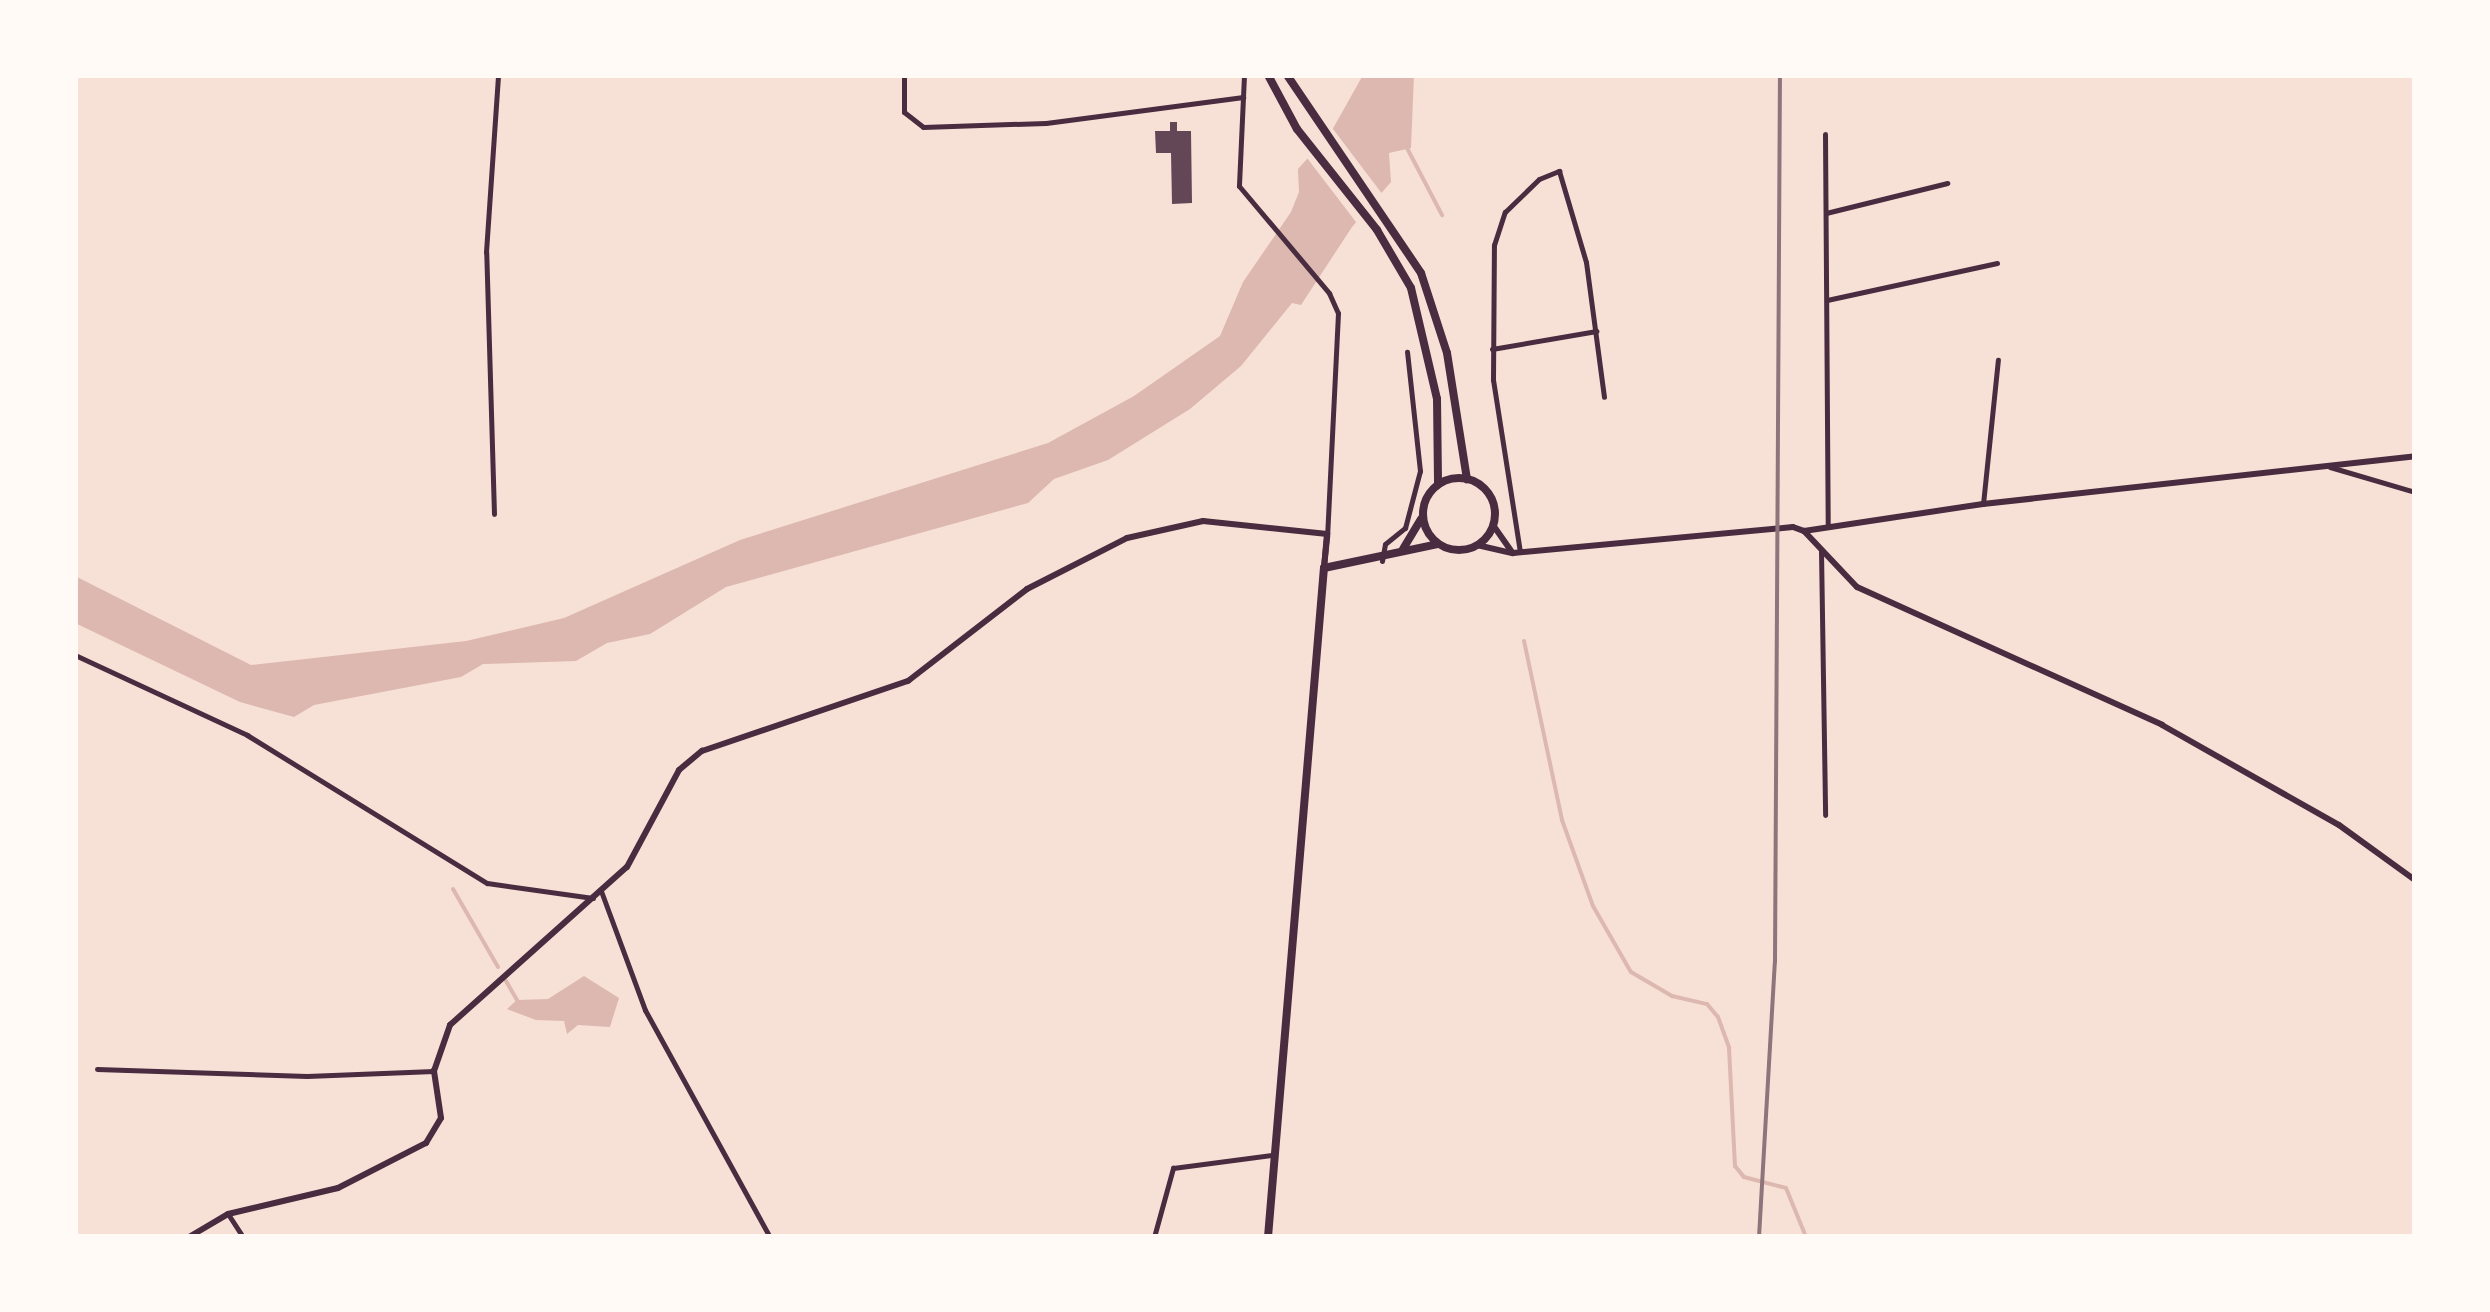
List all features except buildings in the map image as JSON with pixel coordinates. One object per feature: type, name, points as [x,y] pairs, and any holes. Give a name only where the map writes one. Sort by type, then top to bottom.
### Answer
[{"type":"main road","points":[[1268,75],[1297,129],[1377,230],[1411,288],[1431,355],[1438,484],[1400,552]]},
{"type":"main road","points":[[1287,75],[1308,115],[1387,217],[1436,309],[1467,479],[1492,500],[1493,526],[1517,553]]},
{"type":"main road","points":[[1804,532],[1828,524],[1982,504],[2415,456]]},
{"type":"main road","points":[[1438,484],[1467,479]]},
{"type":"main road","points":[[1422,514],[1438,544]]},
{"type":"main road","points":[[188,1237],[228,1214],[338,1188],[426,1143],[442,1111],[434,1071],[450,1025],[602,891],[642,846],[689,760],[908,681],[1066,564],[1169,526],[1222,522],[1327,534],[1268,1237]]},
{"type":"main road","points":[[1477,545],[1493,526]]},
{"type":"main road","points":[[1324,568],[1382,561],[1400,552],[1438,544],[1454,550],[1477,545],[1517,553],[1793,527],[1804,532],[1857,588],[2162,725],[2339,825],[2415,880]]},
{"type":"street","points":[[494,514],[486,252],[498,75]]},
{"type":"street","points":[[904,75],[907,120],[922,127],[1046,123],[1243,97]]},
{"type":"street","points":[[1244,75],[1237,176],[1252,208],[1328,293],[1339,340],[1327,534]]},
{"type":"street","points":[[1825,134],[1828,524]]},
{"type":"street","points":[[1517,553],[1498,431],[1492,350],[1496,228],[1539,179],[1559,171],[1586,262],[1604,397]]},
{"type":"street","points":[[1826,213],[1947,183]]},
{"type":"street","points":[[1827,300],[1997,263]]},
{"type":"street","points":[[1492,350],[1596,331]]},
{"type":"street","points":[[1382,561],[1385,544],[1405,528],[1420,471],[1407,352]]},
{"type":"street","points":[[1982,504],[1998,360]]},
{"type":"street","points":[[2330,467],[2415,492]]},
{"type":"street","points":[[1821,552],[1825,814]]},
{"type":"street","points":[[75,655],[247,735],[471,876],[593,898]]},
{"type":"street","points":[[602,891],[645,1010],[770,1237]]},
{"type":"street","points":[[97,1069],[307,1076],[434,1071]]},
{"type":"street","points":[[1154,1237],[1173,1168],[1272,1155]]},
{"type":"street","points":[[228,1214],[242,1237]]},
{"type":"shaded area","points":[[1363,75],[1414,75],[1411,148],[1389,153],[1391,182],[1352,227],[1301,305],[1292,303],[1241,366],[1190,409],[1108,460],[1054,479],[1028,503],[726,587],[650,634],[607,643],[576,661],[483,664],[461,677],[314,705],[294,717],[240,702],[75,623],[75,576],[251,665],[466,641],[564,618],[740,540],[1048,443],[1134,396],[1220,336],[1243,282],[1291,212],[1299,192],[1298,169],[1331,132]]},
{"type":"shaded area","points":[[584,976],[619,998],[610,1027],[578,1025],[567,1034],[564,1021],[536,1020],[507,1009],[517,1000],[548,999]]},
{"type":"pier","points":[[1330,125],[1383,195],[1359,226],[1304,154]]},
{"type":"waterway","points":[[1407,148],[1442,215]]},
{"type":"waterway","points":[[1524,641],[1562,820],[1593,906],[1631,972],[1672,996],[1707,1004],[1718,1017],[1729,1048],[1735,1166],[1744,1177],[1786,1188],[1806,1237]]},
{"type":"waterway","points":[[453,889],[498,967]]},
{"type":"waterway","points":[[506,981],[517,1000]]},
{"type":"railway","points":[[1759,1237],[1775,962],[1780,75]]}]
